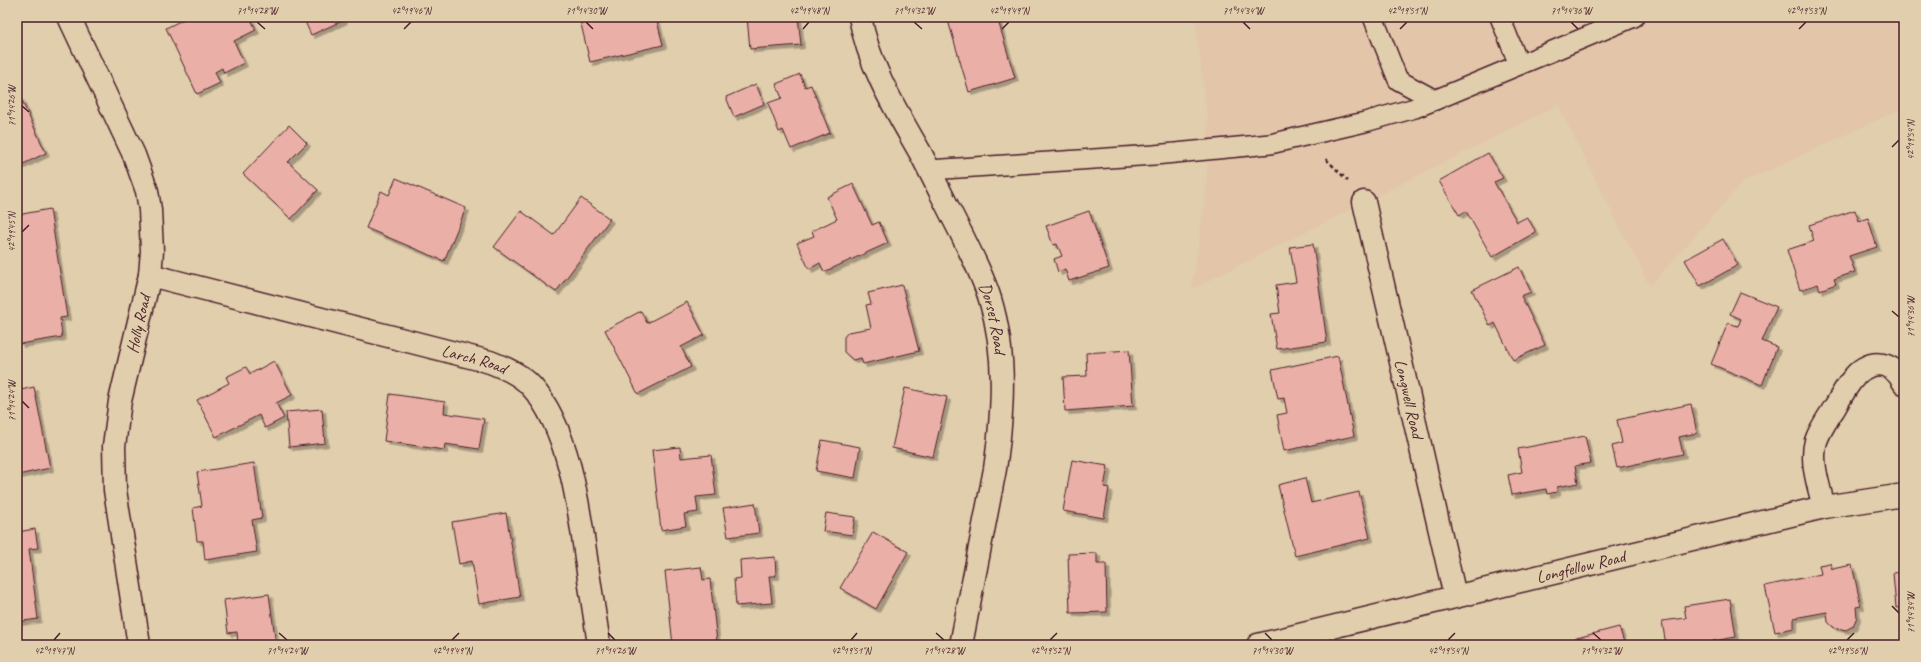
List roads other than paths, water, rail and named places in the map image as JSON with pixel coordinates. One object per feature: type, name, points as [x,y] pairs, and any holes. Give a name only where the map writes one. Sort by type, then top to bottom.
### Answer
[{"type":"street","name":"Holly Road","points":[[69,17],[134,155],[147,191],[152,230],[150,275],[120,401],[114,446],[115,490],[139,645]]},
{"type":"street","name":"Dorset Road","points":[[860,17],[870,56],[878,77],[929,170],[985,284],[996,327],[1001,368],[1002,414],[995,469],[961,645]]},
{"type":"street","name":"Longwell Road","points":[[1364,202],[1455,596]]},
{"type":"street","name":"Larch Road","points":[[150,275],[490,362],[519,375],[531,386],[547,409],[566,455],[578,502],[599,645]]},
{"type":"street","points":[[1824,507],[1815,468],[1816,442],[1821,430],[1851,380],[1860,371],[1870,365],[1880,364],[1896,371],[1904,383]]},
{"type":"street","name":"Longfellow Road","points":[[1258,645],[1824,507],[1904,494]]},
{"type":"lane","points":[[1373,17],[1398,80],[1435,100]]},
{"type":"lane","points":[[1500,17],[1519,65]]},
{"type":"lane","points":[[929,170],[1154,155],[1270,144],[1295,139],[1408,110],[1634,17]]}]
